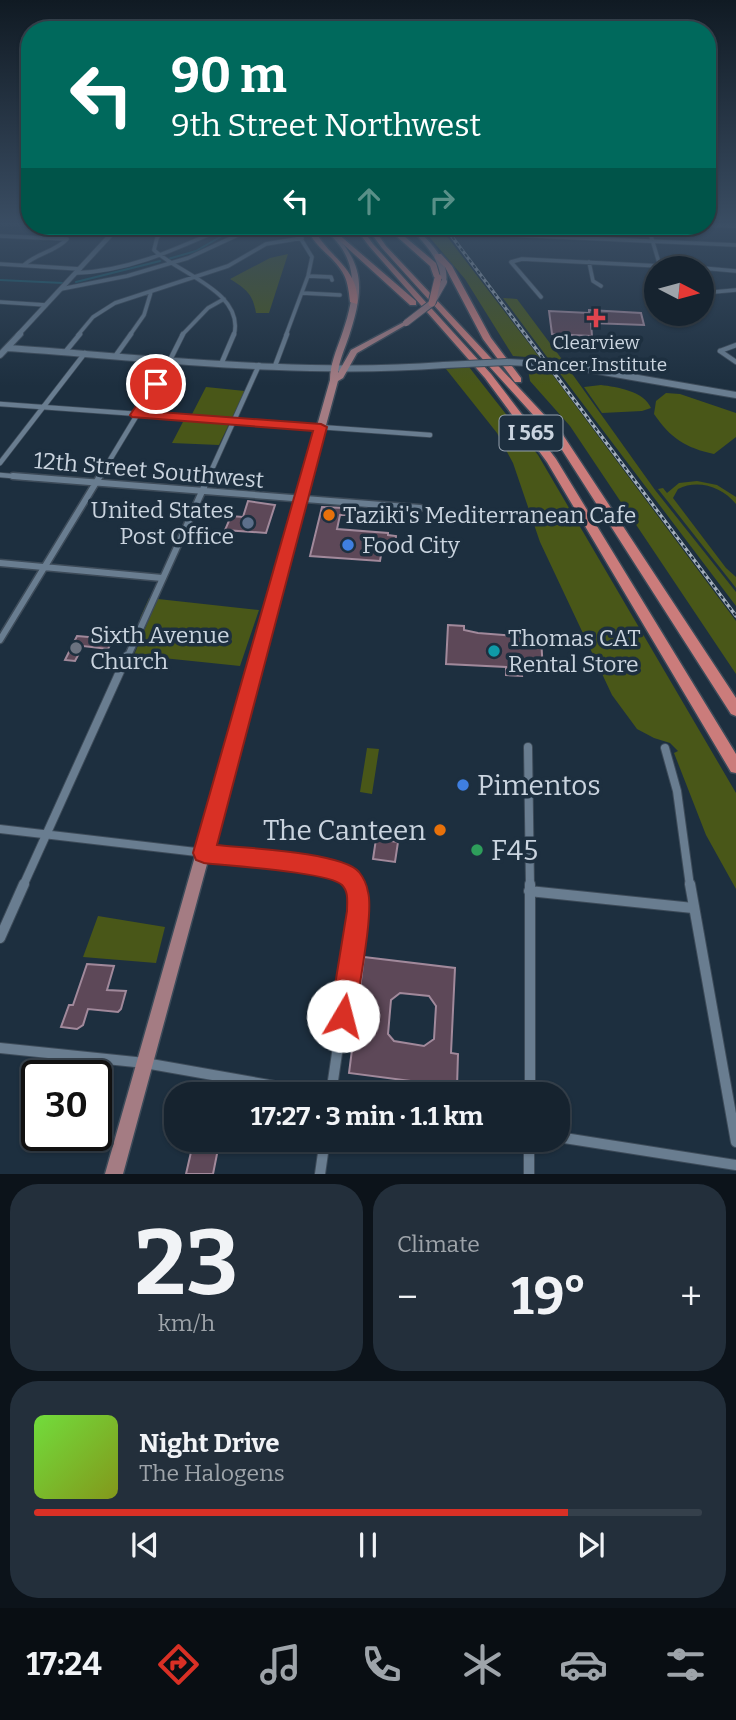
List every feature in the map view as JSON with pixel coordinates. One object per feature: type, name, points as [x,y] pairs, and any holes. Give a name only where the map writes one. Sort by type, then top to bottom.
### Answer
[{"type":"highway","points":[[349,277],[354,302]]},
{"type":"highway","points":[[384,277],[428,316],[436,318]]},
{"type":"highway","name":"I 565","points":[[401,277],[488,376],[552,461],[736,766]]},
{"type":"highway","name":"I 565","points":[[411,277],[559,437],[736,710]]},
{"type":"highway","points":[[432,303],[441,280],[439,277]]},
{"type":"highway","points":[[455,277],[487,339],[559,437]]},
{"type":"main road","points":[[114,1174],[338,369],[358,284],[357,277]]},
{"type":"main road","points":[[338,369],[364,345],[406,323],[432,303]]},
{"type":"street","points":[[0,355],[3,347],[73,277]]},
{"type":"street","points":[[61,289],[115,277]]},
{"type":"street","points":[[189,277],[221,294],[233,307],[237,321],[222,362]]},
{"type":"street","points":[[66,351],[93,317],[130,297],[199,277]]},
{"type":"street","points":[[275,366],[308,277]]},
{"type":"street","points":[[524,277],[541,297]]},
{"type":"street","points":[[592,277],[593,281],[601,286]]},
{"type":"street","points":[[714,292],[736,290]]},
{"type":"street","points":[[116,355],[144,315],[151,292]]},
{"type":"street","points":[[302,293],[340,295]]},
{"type":"street","points":[[130,297],[149,301]]},
{"type":"street","points":[[0,640],[191,323],[214,302],[224,299]]},
{"type":"street","points":[[0,302],[46,305]]},
{"type":"street","points":[[736,345],[720,351],[736,362]]},
{"type":"street","points":[[3,347],[338,369],[389,370],[507,362],[563,365],[736,395]]},
{"type":"street","points":[[0,463],[85,353]]},
{"type":"street","points":[[0,938],[259,365]]},
{"type":"street","points":[[0,404],[430,435]]},
{"type":"street","name":"12th Street Southwest","points":[[0,475],[300,501],[420,508]]},
{"type":"street","points":[[0,562],[162,579]]},
{"type":"street","points":[[528,747],[530,1082]]},
{"type":"street","points":[[665,748],[677,790],[694,908],[736,1142]]},
{"type":"street","points":[[0,829],[324,867],[351,879],[358,894],[358,911],[333,1082]]},
{"type":"street","points":[[529,891],[694,908]]},
{"type":"street","points":[[0,1048],[145,1063],[252,1082]]},
{"type":"street","points":[[570,1139],[736,1165]]},
{"type":"street","points":[[320,1174],[323,1152]]},
{"type":"street","points":[[528,1174],[529,1152]]},
{"type":"green space","points":[[281,277],[269,313],[256,313],[248,293],[230,279]]},
{"type":"green space","points":[[463,277],[478,277],[540,358],[513,356]]},
{"type":"green space","points":[[503,298],[517,299],[564,362],[550,361]]},
{"type":"green space","points":[[523,365],[546,366],[736,621],[736,674],[570,426],[530,381],[528,370]]},
{"type":"green space","points":[[469,367],[538,455],[736,793],[736,889],[706,835],[674,753],[678,751],[670,743],[637,729],[612,695],[540,542],[513,463],[497,433],[446,369]]},
{"type":"green space","points":[[555,367],[568,368],[655,490],[736,592],[736,606]]},
{"type":"green space","points":[[601,385],[636,394],[651,408],[602,413],[584,387]]},
{"type":"green space","points":[[206,387],[245,391],[219,445],[172,443],[185,418],[190,418]]},
{"type":"green space","points":[[666,393],[680,394],[736,413],[736,437],[714,454],[695,449],[680,441],[666,430],[654,414],[656,401]]},
{"type":"green space","points":[[697,481],[717,485],[736,497],[736,504],[717,489],[694,485],[678,489],[673,498],[726,568],[736,577],[736,588],[658,489],[663,488],[667,493],[679,483]]},
{"type":"green space","points":[[149,598],[259,610],[240,666],[134,655],[149,619],[140,618]]},
{"type":"green space","points":[[367,748],[379,749],[372,794],[360,792]]},
{"type":"green space","points":[[98,916],[165,927],[156,963],[83,957]]},
{"type":"building","name":"Clearview Cancer Institute","points":[[589,310],[641,313],[644,325],[591,323],[592,336],[552,334],[549,311],[589,313]]},
{"type":"building","name":"United States Post Office","points":[[248,501],[275,505],[266,533],[225,530],[231,516],[243,517]]},
{"type":"building","name":"Food City","points":[[322,507],[346,508],[345,515],[340,515],[337,529],[388,533],[396,536],[395,545],[383,544],[380,561],[310,556]]},
{"type":"building","name":"Thomas CAT Rental Store","points":[[448,625],[464,626],[464,630],[478,633],[541,638],[543,671],[521,669],[522,676],[506,675],[506,667],[446,664]]},
{"type":"building","name":"Sixth Avenue Church","points":[[77,636],[113,639],[108,649],[83,646],[75,661],[65,660]]},
{"type":"building","points":[[376,839],[398,842],[395,862],[373,859]]},
{"type":"building","points":[[364,957],[455,968],[451,1053],[458,1054],[457,1082],[418,1082],[349,1073]],"holes":[[[400,993],[429,996],[436,1006],[434,1039],[424,1046],[394,1041],[388,1034],[391,1000]]]},
{"type":"building","points":[[87,964],[114,966],[107,990],[126,991],[121,1009],[118,1012],[88,1009],[83,1025],[77,1029],[61,1027],[69,1005],[73,1005]]},
{"type":"building","points":[[191,1152],[217,1152],[213,1174],[186,1174]]},
{"type":"waterway","points":[[76,282],[97,277]]},
{"type":"waterway","points":[[0,280],[63,283]]},
{"type":"railway","points":[[482,277],[736,616]]},
{"type":"place","name":"Clearview Cancer Institute","points":[[596,318]]},
{"type":"place","name":"Taziki's Mediterranean Cafe","points":[[329,515]]},
{"type":"place","name":"United States Post Office","points":[[248,523]]},
{"type":"place","name":"Food City","points":[[348,545]]},
{"type":"place","name":"Sixth Avenue Church","points":[[76,648]]},
{"type":"place","name":"Thomas CAT Rental Store","points":[[494,651]]},
{"type":"place","name":"Pimentos","points":[[463,785]]},
{"type":"place","name":"The Canteen","points":[[440,830]]},
{"type":"place","name":"F45","points":[[477,850]]},
{"type":"route","points":[[156,384],[136,415],[321,427],[204,853],[324,867],[351,879],[358,894],[358,911],[343,1016]]}]
